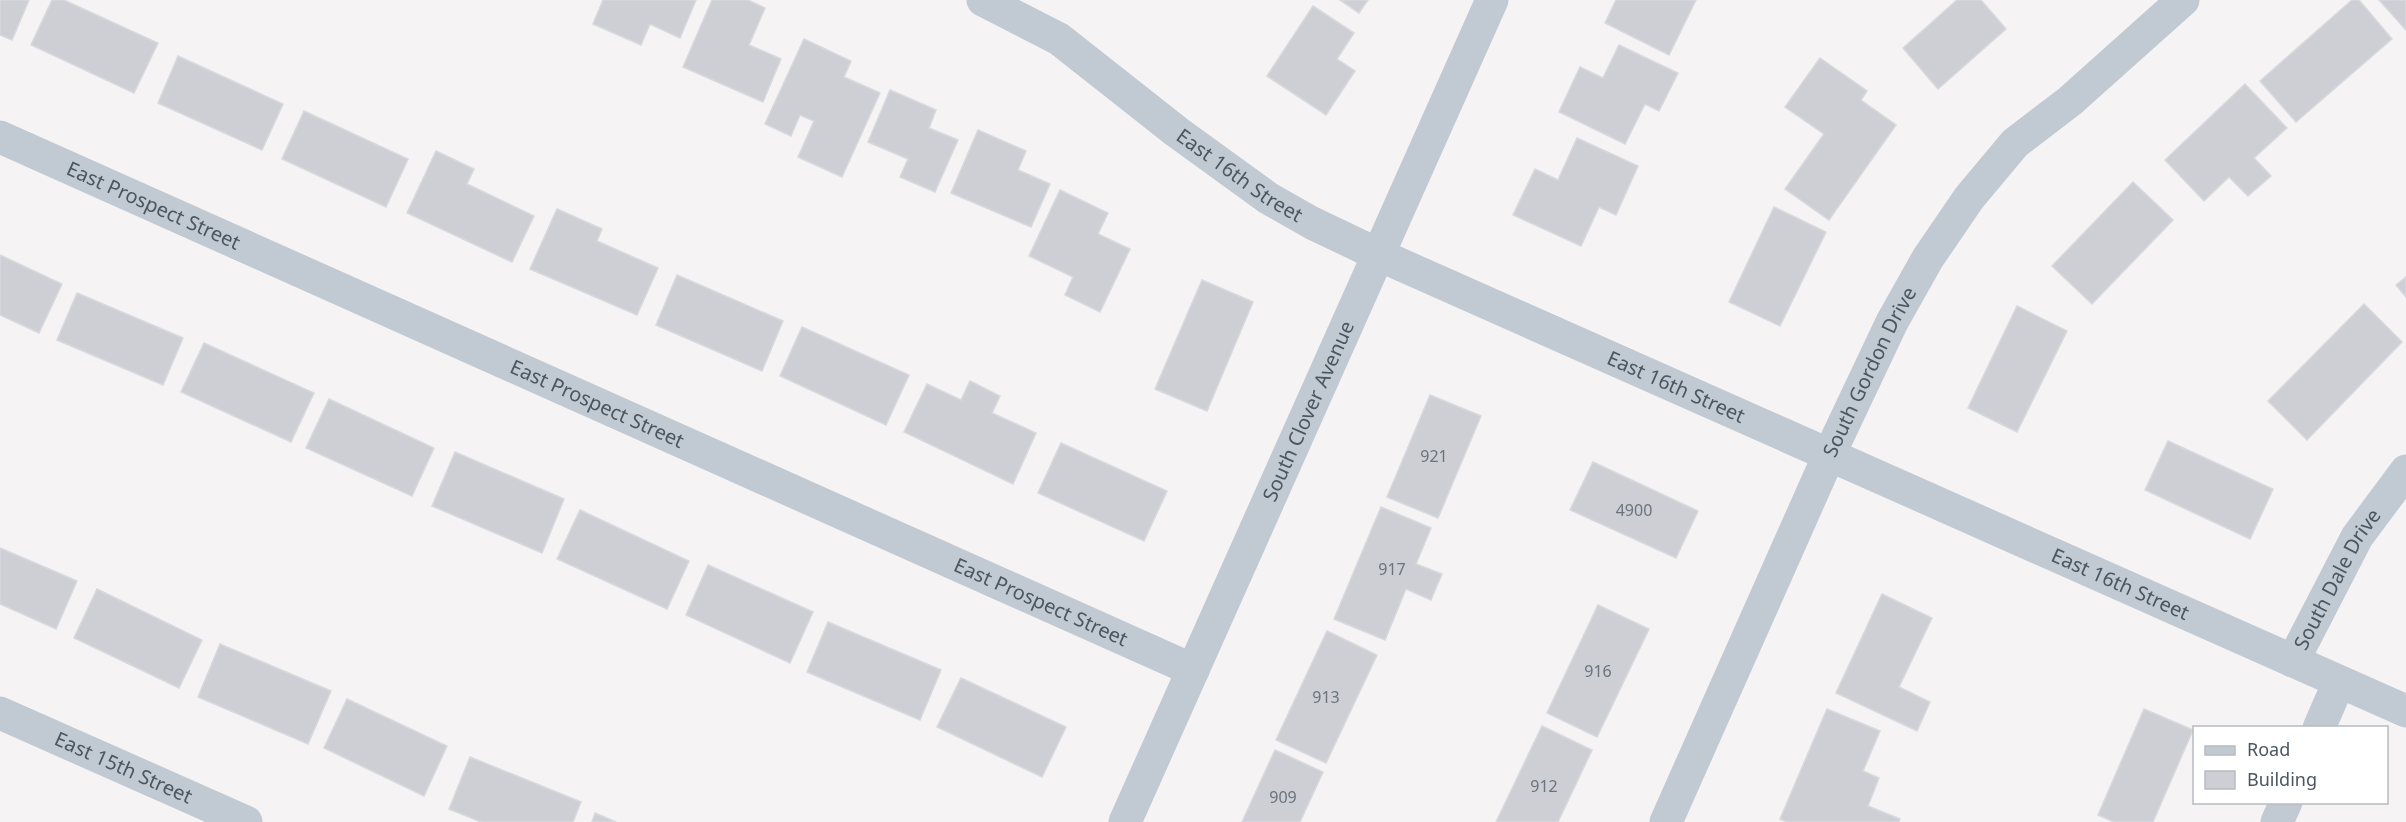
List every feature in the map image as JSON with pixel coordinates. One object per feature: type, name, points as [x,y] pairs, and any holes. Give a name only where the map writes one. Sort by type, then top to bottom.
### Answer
[{"type":"street","name":"East 16th Street","points":[[983,0],[1059,39],[1177,132],[1268,198],[1312,223],[1379,255],[1830,453],[2406,711]]},
{"type":"street","name":"South Clover Avenue","points":[[1125,822],[1492,0]]},
{"type":"street","name":"South Gordon Drive","points":[[1666,822],[1830,453],[1892,322],[1928,258],[1969,198],[2015,143],[2070,101],[2183,0]]},
{"type":"street","name":"East Prospect Street","points":[[0,137],[1193,670]]},
{"type":"street","name":"South Dale Drive","points":[[2293,661],[2357,537],[2406,471]]},
{"type":"street","points":[[2320,726],[2339,682]]},
{"type":"street","name":"East 15th Street","points":[[0,713],[242,821]]},
{"type":"street","points":[[2277,822],[2285,804]]},
{"type":"building","points":[[0,0],[29,0],[12,40],[0,35]]},
{"type":"building","points":[[52,0],[64,0],[158,43],[134,93],[31,45]]},
{"type":"building","points":[[603,0],[696,0],[680,38],[650,24],[641,45],[593,24]]},
{"type":"building","points":[[712,0],[748,0],[765,8],[749,45],[781,59],[763,102],[683,67]]},
{"type":"building","points":[[1340,0],[1368,0],[1359,13]]},
{"type":"building","points":[[1616,0],[1696,0],[1669,55],[1605,23]]},
{"type":"building","points":[[1957,0],[1981,0],[2006,29],[1938,89],[1903,48]]},
{"type":"building","points":[[2352,0],[2359,0],[2392,39],[2296,122],[2260,81]]},
{"type":"building","points":[[2379,0],[2406,0],[2406,30]]},
{"type":"building","points":[[1313,6],[1354,33],[1337,59],[1355,71],[1326,115],[1267,76]]},
{"type":"building","points":[[804,39],[851,61],[844,77],[880,93],[842,177],[798,157],[814,121],[800,115],[791,136],[765,124]]},
{"type":"building","points":[[1619,45],[1678,73],[1659,111],[1645,104],[1625,144],[1559,112],[1580,67],[1603,78]]},
{"type":"building","points":[[178,56],[283,104],[262,150],[158,103]]},
{"type":"building","points":[[1820,58],[1867,91],[1861,100],[1896,125],[1829,220],[1785,189],[1824,134],[1785,107]]},
{"type":"building","points":[[2245,84],[2287,128],[2254,158],[2271,176],[2248,196],[2229,177],[2204,201],[2165,160]]},
{"type":"building","points":[[890,90],[936,110],[929,128],[958,140],[935,192],[900,177],[908,159],[868,142]]},
{"type":"building","points":[[304,111],[408,159],[386,207],[282,159]]},
{"type":"building","points":[[978,130],[1026,151],[1018,170],[1050,184],[1031,227],[951,193]]},
{"type":"building","points":[[1577,138],[1638,166],[1616,215],[1599,207],[1581,246],[1513,215],[1535,169],[1558,180]]},
{"type":"building","points":[[436,151],[474,169],[467,184],[534,216],[512,262],[407,213]]},
{"type":"building","points":[[2133,182],[2173,220],[2092,304],[2052,266]]},
{"type":"building","points":[[1060,190],[1108,213],[1098,234],[1130,249],[1100,312],[1065,295],[1073,277],[1029,256]]},
{"type":"building","points":[[1774,207],[1826,232],[1780,326],[1729,302]]},
{"type":"building","points":[[557,209],[602,229],[597,241],[658,268],[637,315],[530,269]]},
{"type":"building","points":[[0,255],[62,284],[39,333],[0,315]]},
{"type":"building","points":[[677,275],[783,321],[762,371],[656,325]]},
{"type":"building","points":[[2406,277],[2406,297],[2396,285]]},
{"type":"building","points":[[1202,280],[1253,302],[1207,411],[1155,389]]},
{"type":"building","points":[[77,293],[183,338],[163,385],[57,340]]},
{"type":"building","points":[[2364,304],[2402,342],[2307,440],[2268,401]]},
{"type":"building","points":[[2017,306],[2067,331],[2017,432],[1968,408]]},
{"type":"building","points":[[802,327],[909,375],[886,425],[780,376]]},
{"type":"building","points":[[204,343],[314,393],[291,442],[181,392]]},
{"type":"building","points":[[970,381],[1000,396],[992,413],[1036,433],[1013,484],[904,432],[927,384],[961,400]]},
{"type":"building","points":[[1430,395],[1481,416],[1438,518],[1387,497]]},
{"type":"building","points":[[329,399],[434,448],[412,496],[306,448]]},
{"type":"building","points":[[2168,441],[2273,489],[2250,539],[2145,490]]},
{"type":"building","points":[[1061,443],[1167,491],[1144,541],[1038,493]]},
{"type":"building","points":[[455,452],[564,499],[542,553],[432,506]]},
{"type":"building","points":[[1593,462],[1698,511],[1676,558],[1570,510]]},
{"type":"building","points":[[1381,507],[1431,528],[1416,564],[1442,574],[1431,600],[1406,589],[1385,640],[1334,619]]},
{"type":"building","points":[[580,510],[689,561],[667,609],[557,559]]},
{"type":"building","points":[[0,548],[77,581],[56,629],[0,604]]},
{"type":"building","points":[[708,565],[813,612],[790,663],[686,615]]},
{"type":"building","points":[[97,589],[202,640],[179,688],[74,638]]},
{"type":"building","points":[[1882,594],[1932,618],[1899,687],[1930,702],[1917,731],[1836,693]]},
{"type":"building","points":[[1598,605],[1649,629],[1597,737],[1547,713]]},
{"type":"building","points":[[828,622],[941,670],[920,720],[807,672]]},
{"type":"building","points":[[1327,631],[1377,655],[1326,763],[1276,740]]},
{"type":"building","points":[[220,644],[331,691],[308,744],[198,697]]},
{"type":"building","points":[[961,678],[1066,727],[1042,777],[937,727]]},
{"type":"building","points":[[347,699],[447,746],[424,796],[324,748]]},
{"type":"building","points":[[1827,709],[1880,731],[1863,771],[1879,778],[1868,806],[1900,819],[1899,822],[1787,822],[1780,819]]},
{"type":"building","points":[[2144,709],[2193,730],[2153,822],[2114,822],[2098,815]]},
{"type":"building","points":[[1542,726],[1592,750],[1558,822],[1496,822]]},
{"type":"building","points":[[1275,750],[1323,772],[1300,822],[1242,822]]},
{"type":"building","points":[[470,757],[581,802],[573,822],[481,822],[449,809]]},
{"type":"building","points":[[595,813],[616,822],[592,822]]}]
